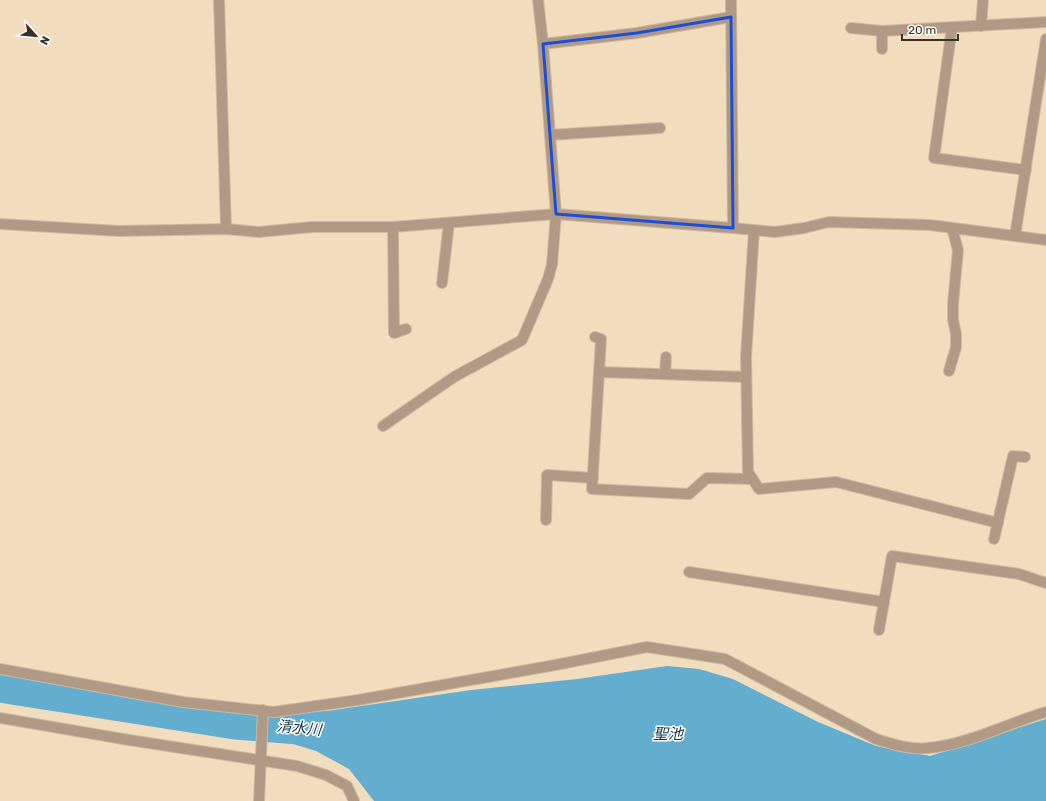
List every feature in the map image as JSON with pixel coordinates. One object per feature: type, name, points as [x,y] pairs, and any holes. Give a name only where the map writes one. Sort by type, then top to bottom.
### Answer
[{"type":"street","points":[[219,0],[226,229]]},
{"type":"street","points":[[383,426],[454,377],[522,340],[548,279],[552,264],[556,214],[543,44],[538,0]]},
{"type":"street","points":[[731,0],[733,228]]},
{"type":"street","points":[[981,26],[983,0]]},
{"type":"street","points":[[543,44],[637,33],[732,17]]},
{"type":"street","points":[[850,28],[882,31],[1046,22]]},
{"type":"street","points":[[952,27],[934,158],[1026,170]]},
{"type":"street","points":[[882,31],[882,49]]},
{"type":"street","points":[[1016,236],[1046,40]]},
{"type":"street","points":[[550,135],[660,128]]},
{"type":"street","points":[[0,224],[119,231],[226,229],[259,232],[312,226],[393,227],[556,214],[775,232],[804,228],[830,222],[930,225],[1046,240]]},
{"type":"street","points":[[442,283],[449,223]]},
{"type":"street","points":[[393,227],[394,333],[406,329]]},
{"type":"street","points":[[949,371],[956,348],[953,304],[958,250],[952,228]]},
{"type":"street","points":[[754,230],[746,377],[748,472],[759,489],[836,482],[998,523]]},
{"type":"street","points":[[595,337],[601,339],[592,489],[689,494],[707,478],[752,479]]},
{"type":"street","points":[[665,374],[666,357]]},
{"type":"street","points":[[599,372],[746,377]]},
{"type":"street","points":[[994,539],[1013,456],[1025,457]]},
{"type":"street","points":[[546,520],[547,475],[593,478]]},
{"type":"street","points":[[879,630],[892,556],[1019,574],[1040,583],[1046,583]]},
{"type":"street","points":[[689,572],[884,602]]},
{"type":"street","points":[[0,669],[183,702],[274,712],[358,700],[647,647],[725,659],[876,739],[900,746],[926,748],[954,744],[1046,712]]},
{"type":"street","points":[[259,801],[262,710]]},
{"type":"street","points":[[0,718],[297,766],[326,775],[347,786],[354,801]]},
{"type":"highlighted area","points":[[731,17],[733,228],[556,214],[543,44],[637,33]]},
{"type":"water","name":"聖池","points":[[667,666],[699,669],[733,679],[818,722],[876,746],[930,756],[1046,719],[1046,801],[374,801],[349,769],[316,751],[290,743],[290,713],[327,711],[471,690],[577,679]]},
{"type":"waterway","name":"清水川","points":[[0,686],[235,723],[335,731]]}]
